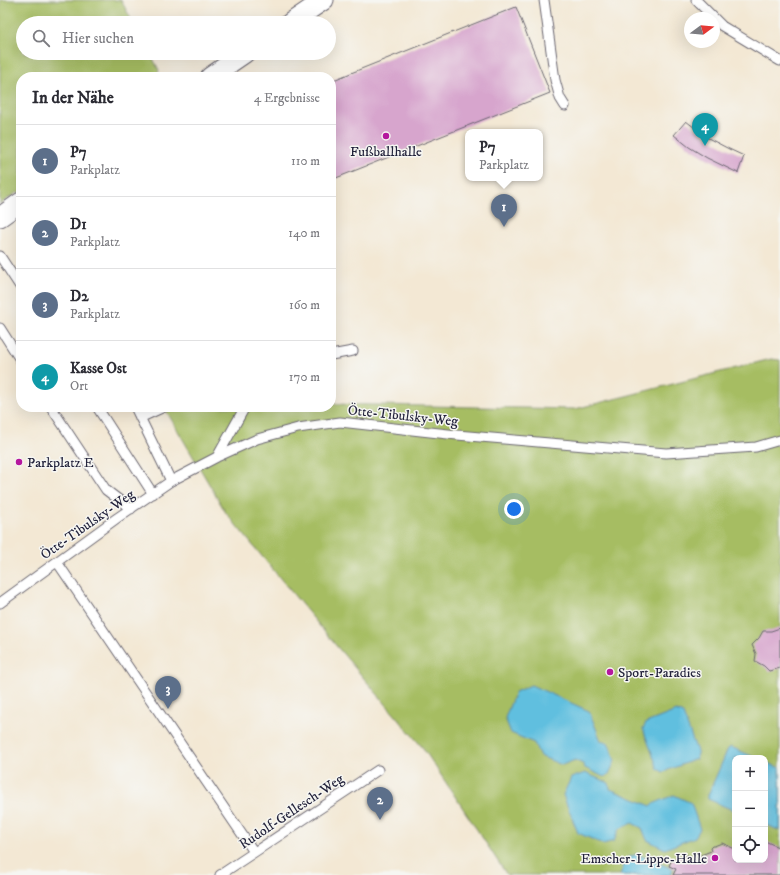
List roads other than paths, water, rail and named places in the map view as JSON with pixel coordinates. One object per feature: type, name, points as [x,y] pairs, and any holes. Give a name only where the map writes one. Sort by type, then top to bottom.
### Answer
[{"type":"street","points":[[300,16],[324,0]]},
{"type":"street","points":[[217,72],[235,60]]},
{"type":"street","points":[[0,217],[16,206]]},
{"type":"lane","points":[[544,0],[555,80],[560,98],[565,106]]},
{"type":"lane","points":[[696,0],[722,26],[780,60]]},
{"type":"lane","points":[[0,256],[16,280]]},
{"type":"lane","points":[[0,328],[16,352]]},
{"type":"lane","points":[[336,355],[353,351]]},
{"type":"lane","points":[[54,412],[106,490],[131,509]]},
{"type":"lane","points":[[101,412],[153,494]]},
{"type":"lane","points":[[137,412],[171,482]]},
{"type":"lane","points":[[140,418],[153,412]]},
{"type":"lane","points":[[217,457],[242,412]]},
{"type":"lane","name":"Ötte-Tibulsky-Weg","points":[[0,603],[171,482],[217,457],[257,439],[298,428],[340,422],[457,435],[666,452],[756,447],[780,440]]},
{"type":"lane","points":[[57,562],[254,852]]},
{"type":"lane","name":"Rudolf-Gellesch-Weg","points":[[220,875],[378,770]]},
{"type":"water","points":[[531,685],[589,711],[601,741],[609,744],[615,761],[609,774],[604,777],[585,768],[583,764],[575,760],[562,765],[540,756],[534,743],[511,733],[505,718],[515,692]]},
{"type":"water","points":[[676,711],[683,714],[698,754],[696,759],[663,772],[658,769],[643,729],[646,723]]},
{"type":"water","points":[[731,747],[749,755],[732,755],[732,810],[708,799],[708,795],[728,749]]},
{"type":"water","points":[[768,763],[780,768],[780,831],[768,825]]},
{"type":"water","points":[[585,773],[609,783],[610,789],[651,806],[674,795],[691,803],[700,829],[695,837],[665,849],[647,840],[642,828],[632,823],[619,829],[614,841],[603,844],[578,833],[563,795],[571,778]]},
{"type":"water","points":[[637,854],[673,869],[671,875],[620,875],[627,858]]},
{"type":"place","name":"Fußballhalle","points":[[386,136]]},
{"type":"place","name":"Kasse Ost","points":[[705,146]]},
{"type":"place","name":"P7","points":[[504,227]]},
{"type":"place","name":"Parkplatz E","points":[[19,462]]},
{"type":"place","name":"Sport-Paradies","points":[[610,672]]},
{"type":"place","name":"D2","points":[[168,709]]},
{"type":"place","name":"D1","points":[[380,820]]},
{"type":"place","name":"Emscher-Lippe-Halle","points":[[715,858]]}]
